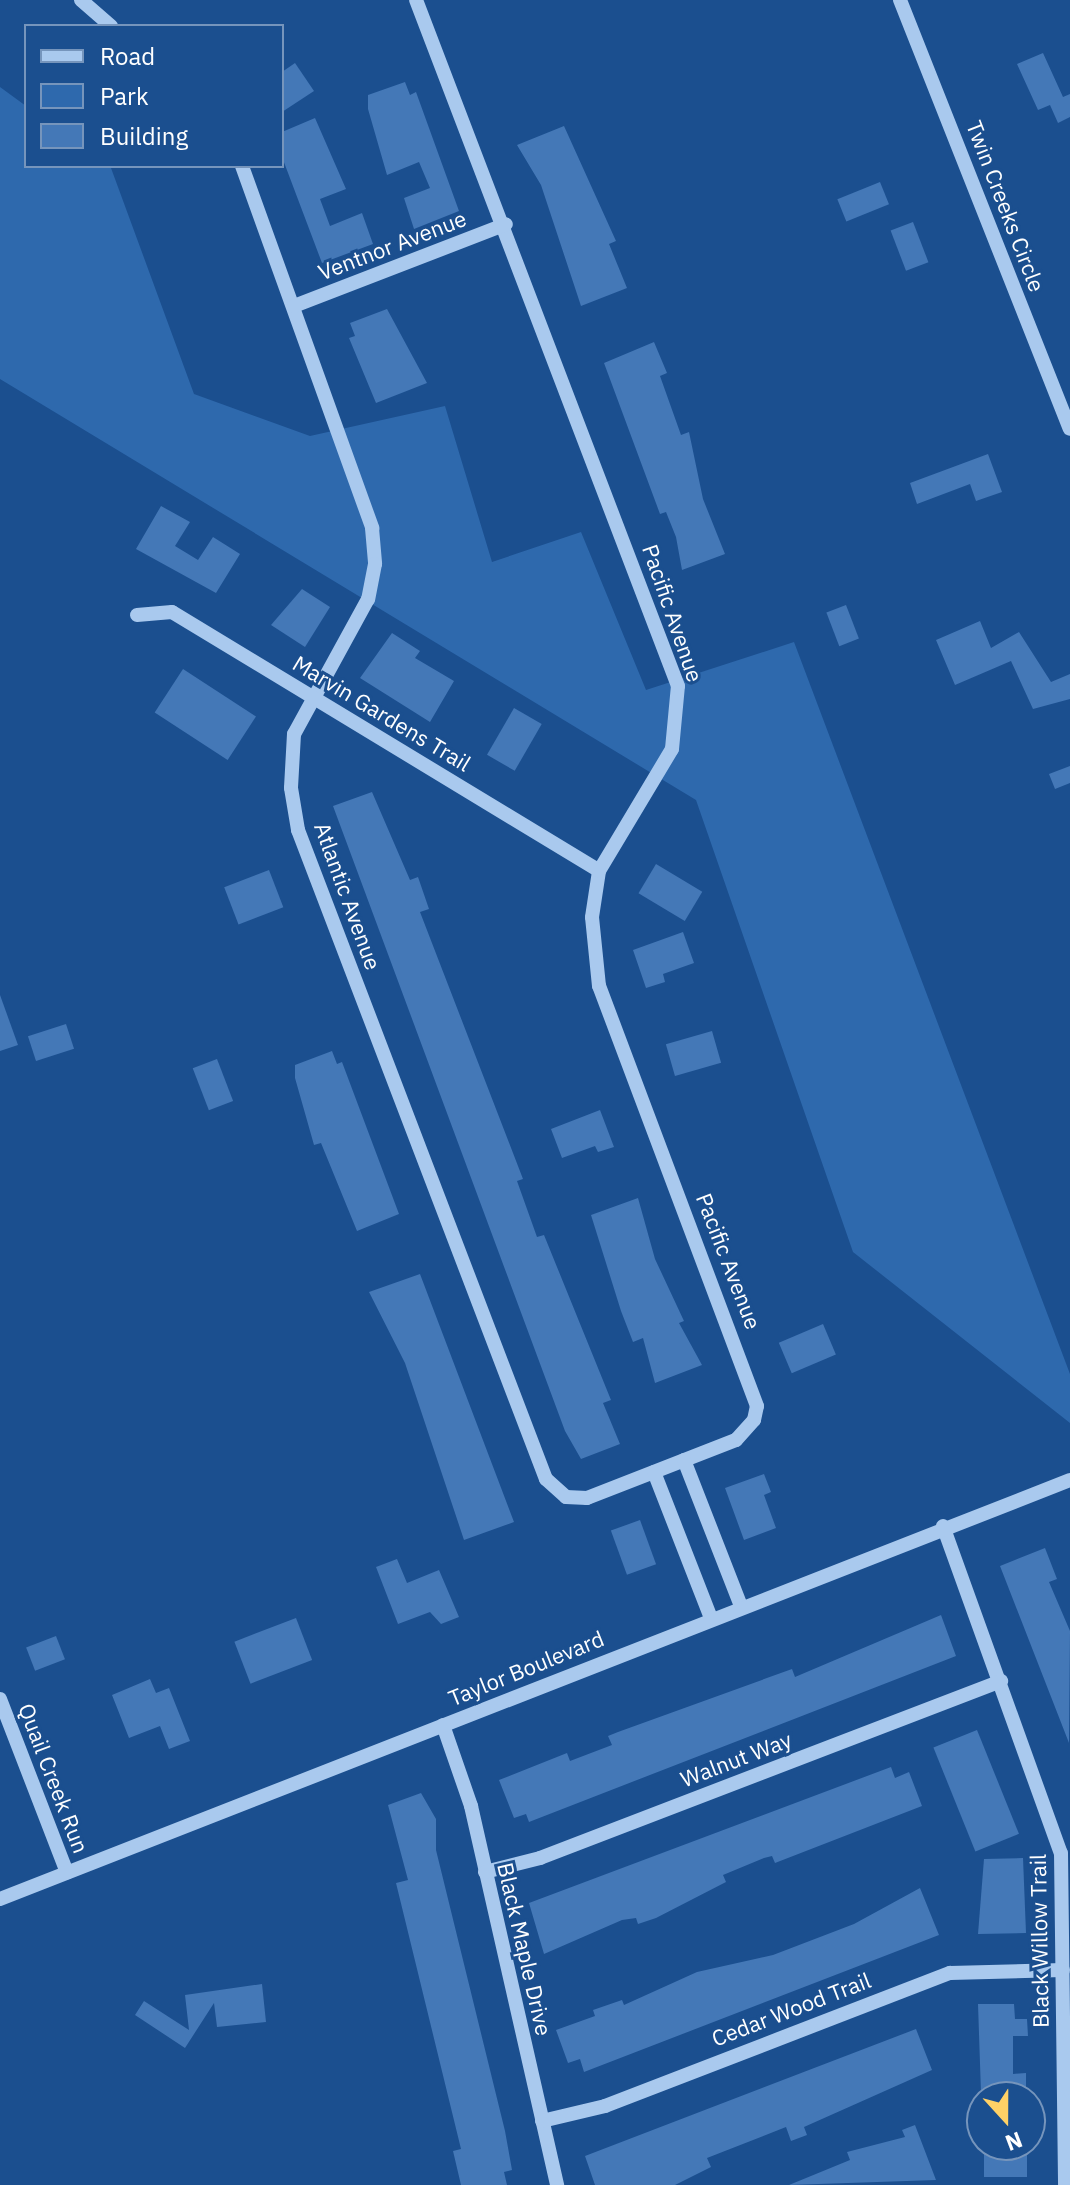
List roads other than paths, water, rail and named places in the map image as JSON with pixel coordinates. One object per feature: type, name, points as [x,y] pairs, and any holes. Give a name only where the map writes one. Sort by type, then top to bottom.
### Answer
[{"type":"street","points":[[81,0],[109,24]]},
{"type":"street","name":"Pacific Avenue","points":[[416,0],[506,224],[678,686],[672,749],[599,871],[592,917],[599,986],[749,1371],[754,1420],[736,1440],[684,1460]]},
{"type":"street","name":"Twin Creeks Circle","points":[[900,0],[1070,429]]},
{"type":"street","name":"Atlantic Avenue","points":[[243,168],[361,487],[375,564],[368,599],[311,696],[294,734],[291,788],[298,830],[546,1479],[566,1497],[587,1498],[654,1472]]},
{"type":"street","name":"Ventnor Avenue","points":[[294,306],[506,224]]},
{"type":"street","name":"Marvin Gardens Trail","points":[[137,615],[172,612],[599,871]]},
{"type":"street","points":[[711,1618],[654,1472],[684,1460],[741,1606]]},
{"type":"street","name":"Taylor Boulevard","points":[[0,1899],[943,1526],[1070,1480]]},
{"type":"street","name":"Black Willow Trail","points":[[943,1526],[1061,1853],[1065,2185]]},
{"type":"street","name":"Walnut Way","points":[[485,1872],[540,1858],[1001,1681]]},
{"type":"street","name":"Quail Creek Run","points":[[0,1699],[67,1873]]},
{"type":"street","name":"Black Maple Drive","points":[[443,1725],[485,1872],[557,2185]]},
{"type":"street","name":"Cedar Wood Trail","points":[[542,2121],[605,2106],[950,1973],[1063,1970]]}]
